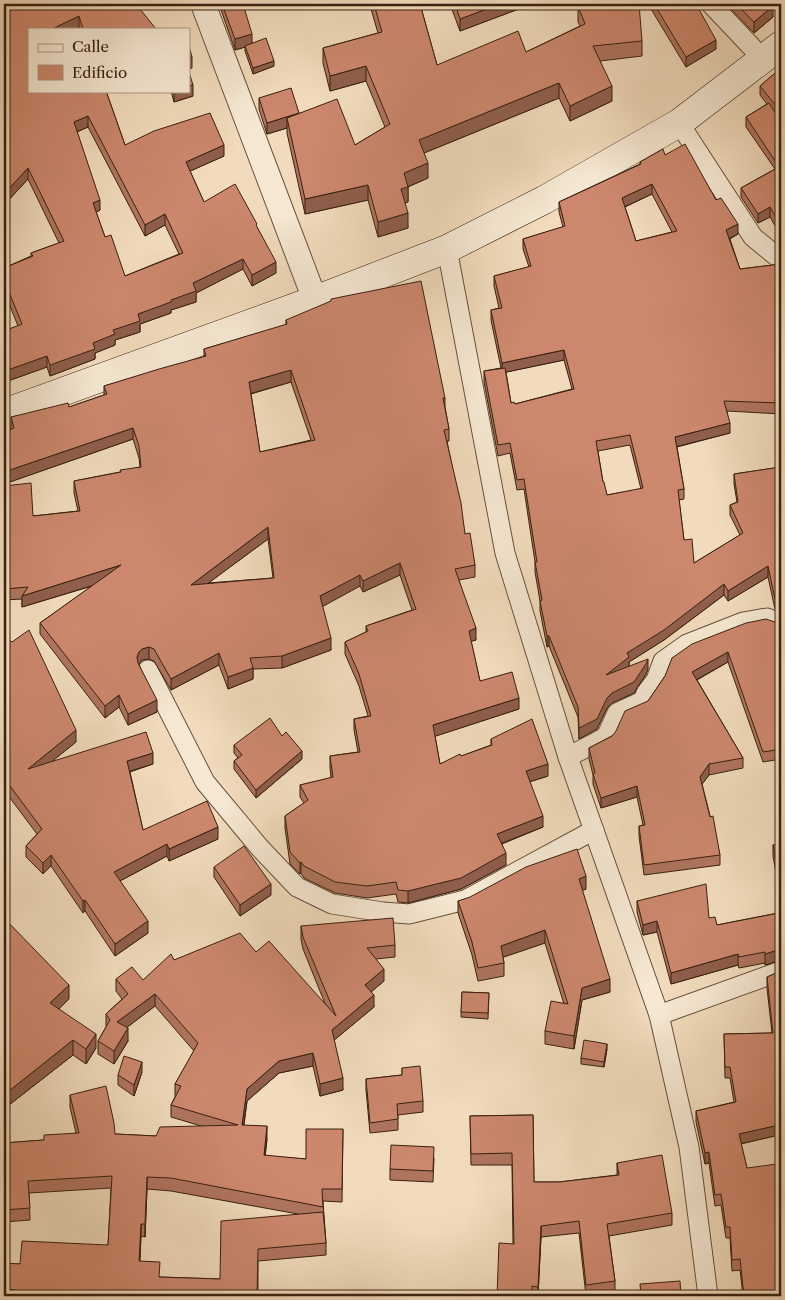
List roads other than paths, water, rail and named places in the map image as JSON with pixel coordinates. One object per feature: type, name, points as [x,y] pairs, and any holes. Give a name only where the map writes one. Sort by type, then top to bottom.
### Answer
[{"type":"main road","points":[[4,413],[315,300],[447,249],[544,200],[678,123],[772,52]]},
{"type":"street","points":[[203,4],[315,300]]},
{"type":"street","points":[[711,4],[772,52]]},
{"type":"street","points":[[678,123],[753,237],[781,260]]},
{"type":"street","points":[[447,249],[505,552],[568,757],[659,1015],[689,1147],[708,1296]]},
{"type":"street","points":[[568,757],[606,737],[617,713],[643,701],[646,693],[656,680],[663,661],[687,644],[743,622],[767,618],[781,624]]},
{"type":"street","points":[[148,670],[205,782],[260,848],[297,887],[332,904],[409,914],[465,900],[594,830]]},
{"type":"street","points":[[659,1015],[781,971]]}]
